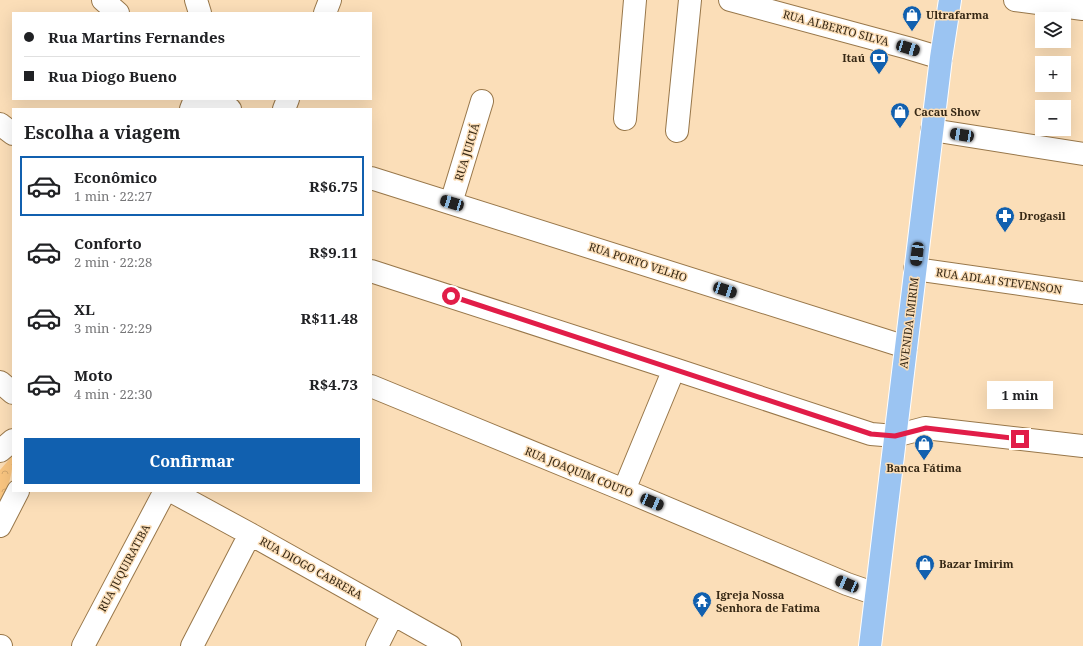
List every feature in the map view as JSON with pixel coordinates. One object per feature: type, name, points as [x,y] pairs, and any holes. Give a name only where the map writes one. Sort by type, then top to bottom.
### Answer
[{"type":"main road","name":"AVENIDA IMIRIM","points":[[870,646],[932,130],[950,0]]},
{"type":"street","points":[[103,0],[117,12]]},
{"type":"street","points":[[196,0],[200,12]]},
{"type":"street","points":[[325,12],[330,0]]},
{"type":"street","points":[[626,119],[635,0]]},
{"type":"street","points":[[677,130],[690,0]]},
{"type":"street","name":"RUA ALBERTO SILVA","points":[[730,0],[941,58]]},
{"type":"street","points":[[1015,0],[1083,9]]},
{"type":"street","points":[[209,100],[228,108]]},
{"type":"street","name":"RUA JUICIÁ","points":[[452,203],[482,101]]},
{"type":"street","points":[[0,124],[12,133]]},
{"type":"street","points":[[932,130],[1083,154]]},
{"type":"street","name":"RUA PORTO VELHO","points":[[372,178],[906,347]]},
{"type":"street","name":"RUA ADLAI STEVENSON","points":[[915,269],[1083,293]]},
{"type":"street","points":[[373,276],[674,369],[871,434],[895,436],[926,428],[1083,446]]},
{"type":"street","points":[[624,490],[674,369]]},
{"type":"street","points":[[0,382],[12,392]]},
{"type":"street","name":"RUA JOAQUIM COUTO","points":[[372,386],[847,584],[876,594]]},
{"type":"street","points":[[0,451],[12,441]]},
{"type":"street","points":[[0,526],[17,492]]},
{"type":"street","name":"RUA JUQUIRATIBA","points":[[83,646],[164,492]]},
{"type":"street","name":"RUA DIOGO CABRERA","points":[[173,492],[450,646]]},
{"type":"street","points":[[192,646],[250,534]]},
{"type":"street","points":[[377,646],[393,614]]},
{"type":"green space","points":[[12,456],[10,481],[0,506],[0,470]]},
{"type":"place","name":"Ultrafarma","points":[[912,32]]},
{"type":"place","name":"Itaú","points":[[879,75]]},
{"type":"place","name":"Cacau Show","points":[[900,129]]},
{"type":"place","name":"Drogasil","points":[[1005,233]]},
{"type":"place","name":"Banca Fátima","points":[[924,461]]},
{"type":"place","name":"Bazar Imirim","points":[[925,581]]},
{"type":"place","name":"Igreja Nossa Senhora de Fatima","points":[[702,618]]},
{"type":"route","points":[[451,296],[871,434],[895,436],[926,428],[1020,439]]}]
